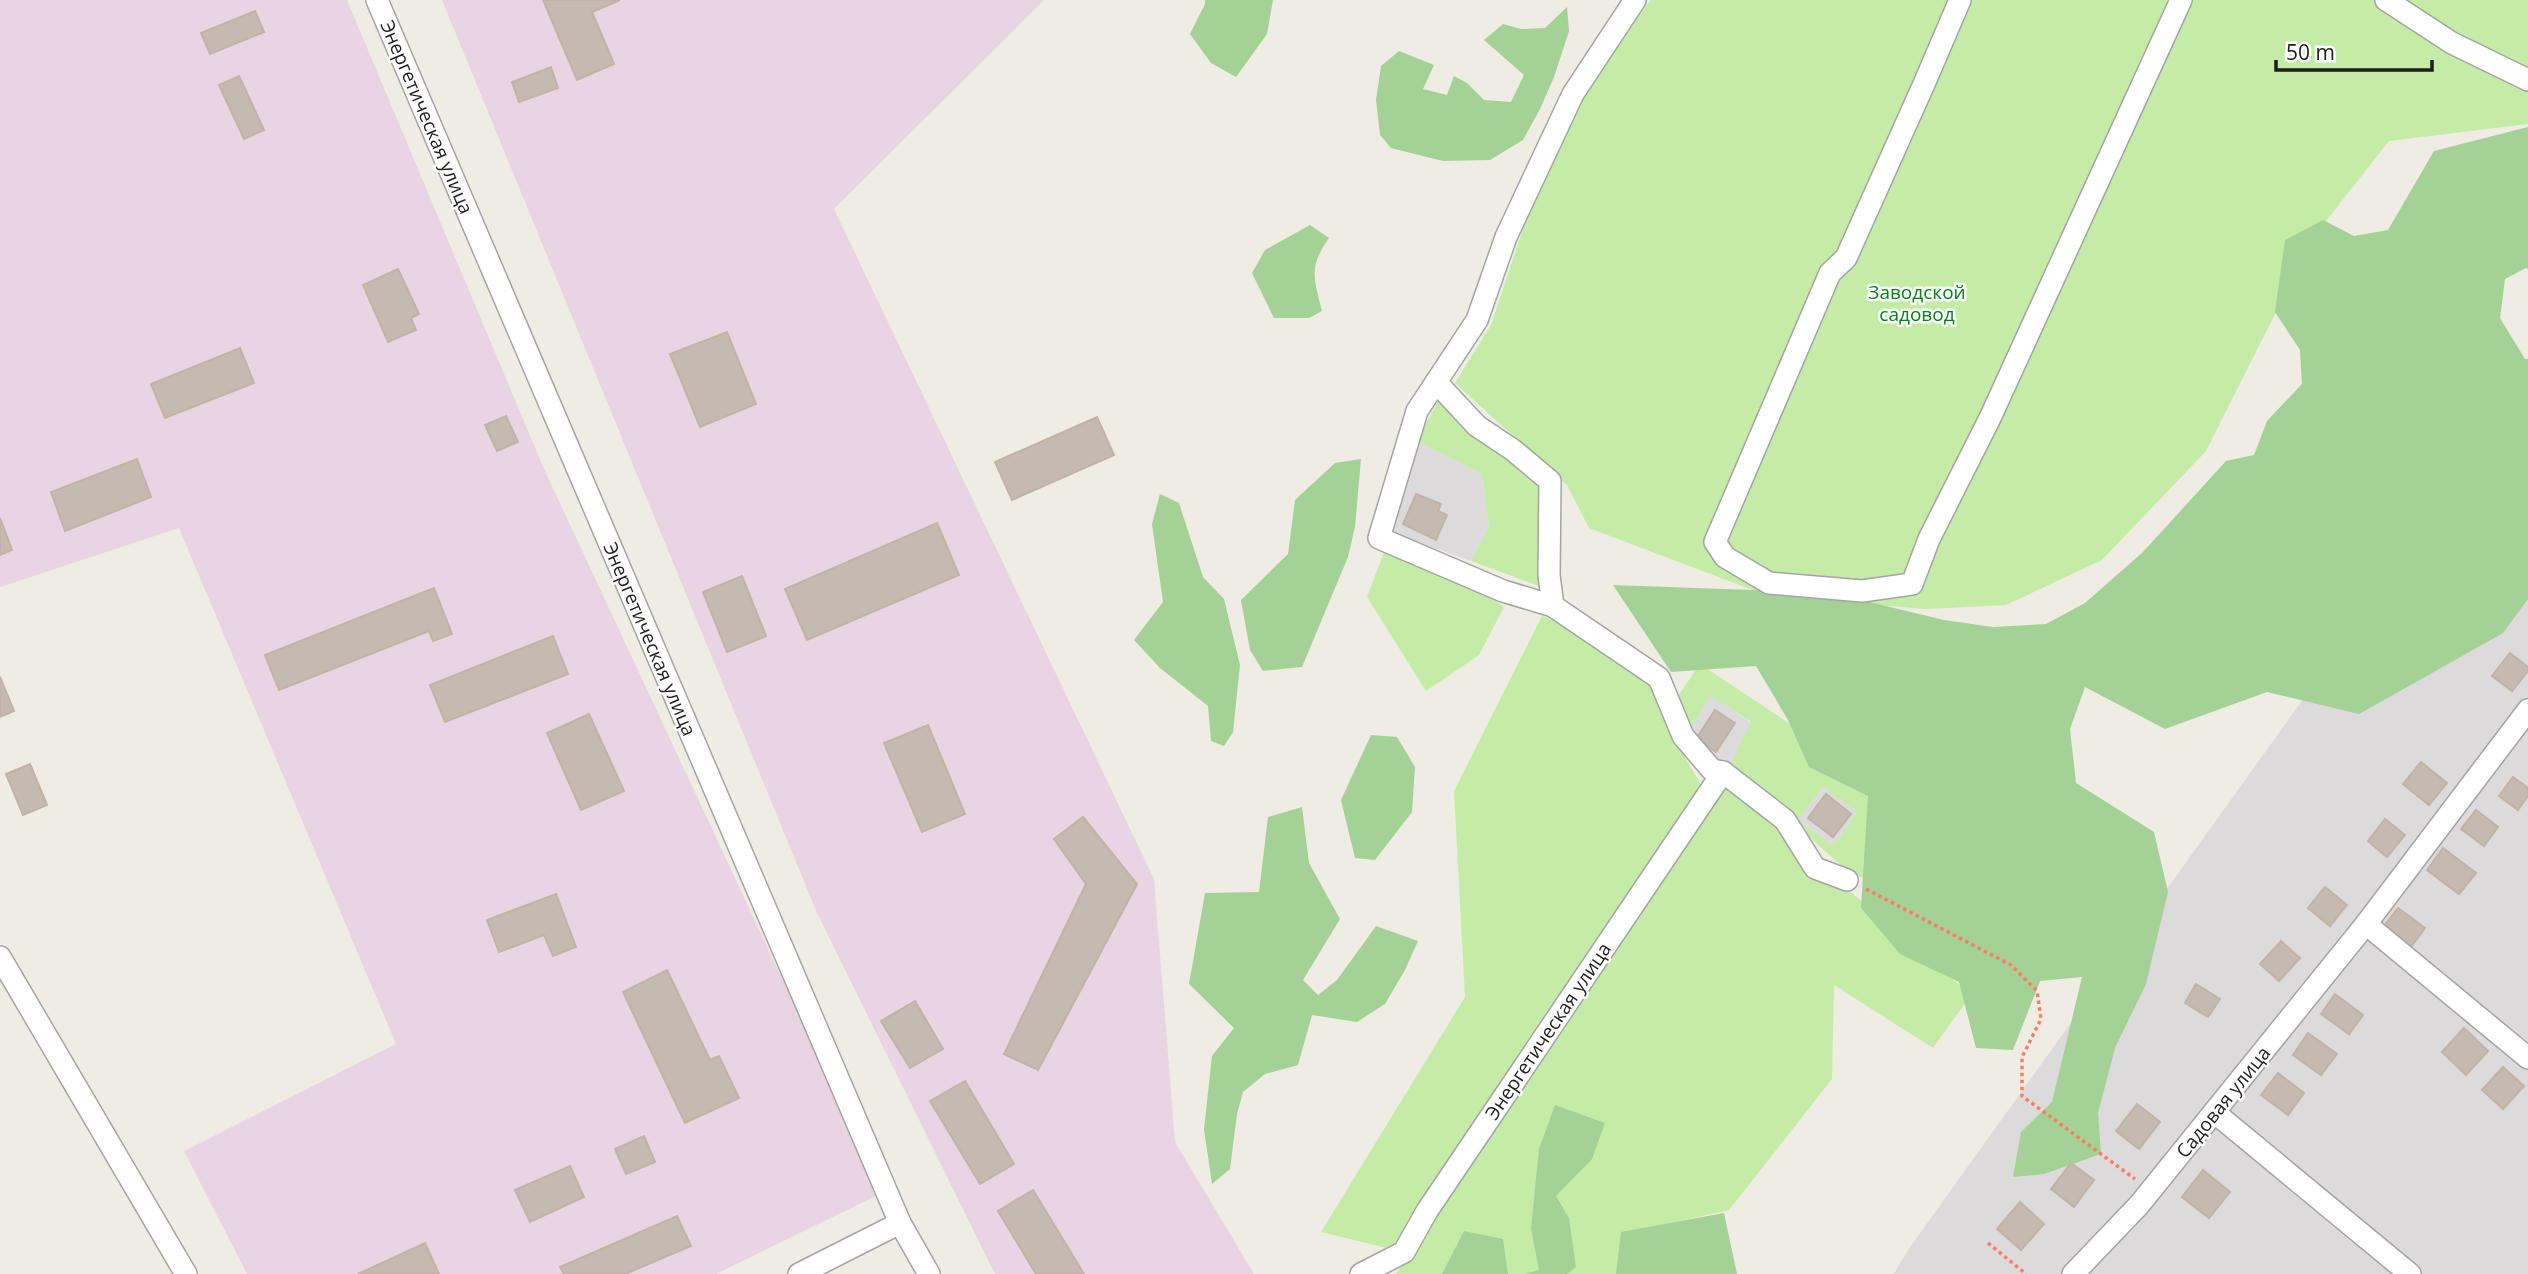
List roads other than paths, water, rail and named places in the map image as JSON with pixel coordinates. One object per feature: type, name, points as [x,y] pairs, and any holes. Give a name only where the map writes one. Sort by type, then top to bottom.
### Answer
[{"type":"street","name":"Энергетическая улица","points":[[377,0],[900,1223],[929,1274]]},
{"type":"street","points":[[1635,0],[1573,94],[1506,237],[1476,320],[1417,411],[1379,538],[1503,591],[1553,606],[1659,678],[1683,736],[1712,770],[1723,772],[1785,820],[1815,868],[1847,880]]},
{"type":"street","points":[[1959,0],[1846,258],[1830,273],[1715,542],[1725,557],[1769,583],[1861,591],[1912,584],[1929,539],[1990,418],[2181,0]]},
{"type":"street","points":[[2386,0],[2452,43],[2528,80]]},
{"type":"street","points":[[1436,382],[1477,426],[1513,450],[1550,481],[1549,575],[1553,606]]},
{"type":"street","name":"Садовая улица","points":[[2073,1274],[2151,1191],[2366,923],[2528,710]]},
{"type":"street","name":"Энергетическая улица","points":[[1361,1274],[1404,1252],[1427,1211],[1723,772]]},
{"type":"street","points":[[2366,923],[2528,1058]]},
{"type":"street","points":[[0,957],[186,1274]]},
{"type":"street","points":[[2214,1112],[2410,1274]]},
{"type":"street","points":[[799,1274],[900,1223]]},
{"type":"park label","name":"Заводской садовод","points":[[1917,303]]}]
